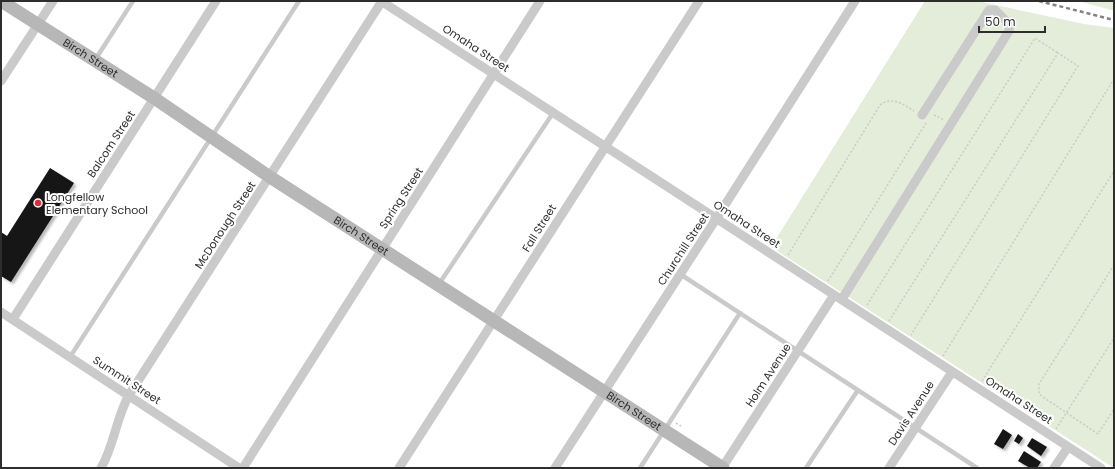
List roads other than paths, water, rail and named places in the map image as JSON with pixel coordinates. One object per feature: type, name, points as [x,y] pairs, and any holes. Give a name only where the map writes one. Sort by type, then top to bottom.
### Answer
[{"type":"main road","name":"Birch Street","points":[[1,1],[154,98],[270,177],[438,286],[723,468]]},
{"type":"street","points":[[1,81],[53,1]]},
{"type":"street","name":"Balcom Street","points":[[13,319],[216,1]]},
{"type":"street","name":"Omaha Street","points":[[381,1],[1101,468]]},
{"type":"street","name":"McDonough Street","points":[[101,468],[106,459],[124,405],[129,396],[381,1]]},
{"type":"street","name":"Spring Street","points":[[243,468],[540,1]]},
{"type":"street","name":"Fall Street","points":[[399,468],[699,1]]},
{"type":"street","name":"Churchill Street","points":[[554,468],[716,219],[855,1]]},
{"type":"street","name":"Holm Avenue","points":[[723,468],[797,352],[838,297],[952,124],[1009,31],[1010,25],[995,10],[989,10],[925,117]]},
{"type":"street","name":"Summit Street","points":[[1,312],[239,468]]},
{"type":"street","name":"Davis Avenue","points":[[889,468],[952,372]]},
{"type":"street","points":[[1054,468],[1068,447]]},
{"type":"lane","points":[[95,61],[133,1]]},
{"type":"lane","points":[[70,357],[299,1]]},
{"type":"lane","points":[[438,286],[553,112]]},
{"type":"lane","points":[[680,274],[973,467]]},
{"type":"lane","points":[[640,468],[740,313]]},
{"type":"lane","points":[[806,468],[858,390]]},
{"type":"railway","points":[[1039,1],[1114,20]]},
{"type":"place","name":"Longfellow Elementary School","points":[[38,203]]}]
